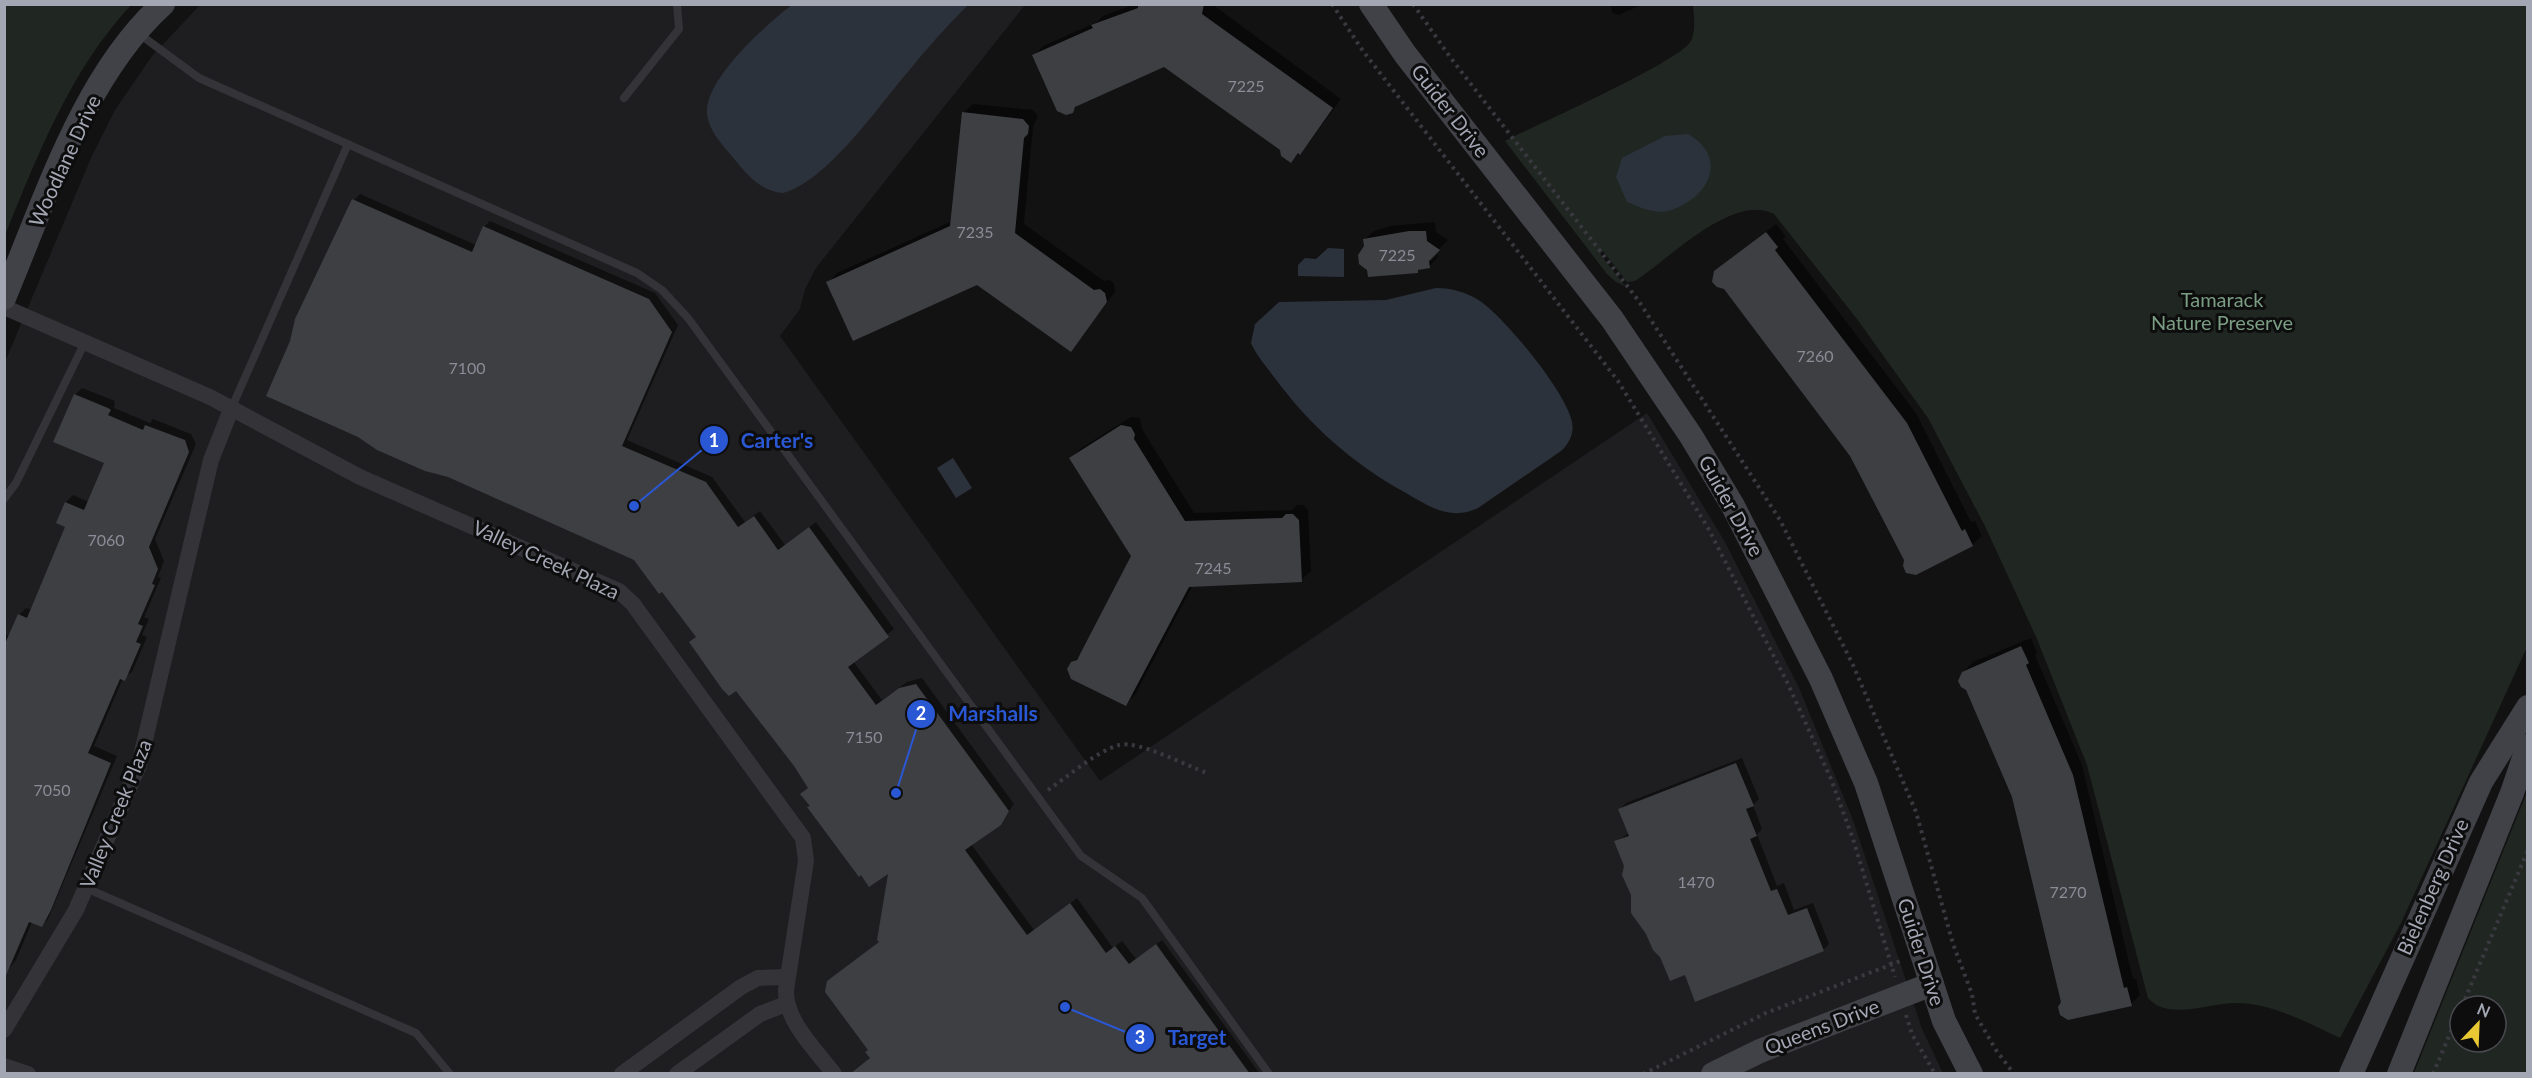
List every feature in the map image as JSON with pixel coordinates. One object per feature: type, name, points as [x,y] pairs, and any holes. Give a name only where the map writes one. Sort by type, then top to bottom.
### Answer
[{"type":"street","name":"Woodlane Drive","points":[[4,298],[73,135],[101,83],[163,4]]},
{"type":"street","name":"Guider Drive","points":[[1371,4],[1405,54],[1612,319],[1685,427],[1733,506],[1821,679],[1866,783],[1932,984],[1949,1031],[1971,1074]]},
{"type":"street","name":"Valley Creek Plaza","points":[[4,307],[232,407],[340,467],[611,587],[629,599],[803,838],[806,861],[786,1004]]},
{"type":"street","name":"Valley Creek Plaza","points":[[4,1030],[76,910],[143,753],[211,460],[232,407]]},
{"type":"street","name":"Bielenberg Drive","points":[[2351,1074],[2481,782],[2528,707]]},
{"type":"street","name":"Bielenberg Drive","points":[[2399,1074],[2512,793],[2528,746]]},
{"type":"street","points":[[622,1074],[741,987],[758,978],[788,977]]},
{"type":"street","name":"Queens Drive","points":[[1713,1074],[1801,1034],[1932,984]]},
{"type":"street","points":[[677,1074],[760,1014],[786,1004],[793,1018],[834,1074]]},
{"type":"street","points":[[4,1066],[28,1074]]},
{"type":"lane","points":[[624,98],[678,29],[677,4]]},
{"type":"lane","points":[[138,33],[199,78],[637,273],[662,290],[688,318],[1081,856],[1142,898],[1269,1074]]},
{"type":"lane","points":[[232,407],[348,144]]},
{"type":"lane","points":[[4,499],[16,483],[85,342]]},
{"type":"lane","points":[[86,888],[411,1030],[422,1038],[450,1074]]},
{"type":"path","points":[[1332,4],[1363,51],[1618,381],[1708,528],[1788,684],[1831,779],[1853,839],[1912,1034],[1935,1074]]},
{"type":"path","points":[[1037,797],[1118,745],[1137,747],[1207,773]]},
{"type":"path","points":[[2467,994],[2528,849]]},
{"type":"path","points":[[1643,1074],[1745,1022],[1891,964]]},
{"type":"path","points":[[2433,1074],[2448,1039]]},
{"type":"shaded area","points":[[201,4],[1025,5],[816,268],[805,289],[800,309],[780,336],[1100,781],[1647,413],[1725,542],[1800,690],[1853,820],[1922,1029],[1943,1073],[5,1074],[5,362],[91,158],[115,110],[152,56]]},
{"type":"shaded area","points":[[793,4],[968,5],[929,46],[850,142],[816,174],[799,186],[783,193],[762,186],[745,172],[714,133],[707,114],[709,100],[726,69],[754,38]]},
{"type":"shaded area","points":[[1688,134],[1701,144],[1708,155],[1711,166],[1709,177],[1703,188],[1682,206],[1663,212],[1652,211],[1627,202],[1616,177],[1622,158],[1665,136]]},
{"type":"shaded area","points":[[1328,248],[1344,249],[1344,277],[1298,276],[1298,265],[1305,258],[1316,259]]},
{"type":"shaded area","points":[[1436,288],[1459,291],[1475,298],[1491,310],[1519,339],[1547,375],[1559,393],[1572,422],[1571,438],[1561,451],[1478,508],[1468,512],[1450,513],[1424,503],[1368,470],[1350,456],[1302,412],[1261,360],[1251,343],[1255,324],[1279,302],[1386,300]]},
{"type":"shaded area","points":[[953,458],[972,488],[956,498],[937,468]]},
{"type":"green space","points":[[5,4],[131,5],[109,30],[73,85],[30,173],[5,235]]},
{"type":"green space","name":"Tamarack Nature Preserve","points":[[1693,5],[2527,5],[2527,647],[2401,923],[2340,1038],[2303,1020],[2263,1006],[2236,1003],[2177,1010],[2156,1005],[2148,998],[2087,765],[2037,639],[1985,526],[1928,418],[1857,319],[1774,214],[1758,210],[1740,212],[1721,220],[1702,231],[1635,281],[1627,282],[1603,251],[1600,254],[1625,286],[1607,274],[1505,141],[1605,93],[1662,63],[1681,50],[1693,37]]},
{"type":"green space","points":[[2527,792],[2527,1073],[2414,1073]]},
{"type":"building","points":[[1138,4],[1204,4],[1202,14],[1333,108],[1300,155],[1298,153],[1291,163],[1281,156],[1280,150],[1164,67],[1075,107],[1073,113],[1066,115],[1057,111],[1032,55],[1093,28],[1091,25],[1138,8]]},
{"type":"building","points":[[962,112],[1023,119],[1029,126],[1028,134],[1024,138],[1015,233],[1094,290],[1100,289],[1105,293],[1107,302],[1071,352],[977,285],[853,341],[826,282],[950,226]]},
{"type":"building","points":[[352,199],[472,252],[483,226],[649,299],[672,332],[622,446],[706,482],[738,527],[754,516],[778,550],[809,527],[889,637],[848,667],[876,705],[899,688],[916,684],[1009,811],[1001,825],[965,850],[1027,935],[1070,903],[1106,953],[1115,946],[1129,964],[1156,944],[1250,1074],[850,1074],[870,1058],[865,1052],[868,1050],[825,992],[827,981],[879,942],[877,940],[888,874],[869,887],[861,875],[859,877],[807,807],[810,806],[800,794],[808,788],[794,766],[736,691],[729,696],[722,689],[689,642],[696,637],[662,592],[659,594],[634,560],[448,477],[425,471],[377,450],[358,437],[266,396],[290,341],[295,319]]},
{"type":"building","points":[[1409,231],[1426,231],[1427,241],[1440,250],[1429,261],[1430,268],[1418,270],[1418,273],[1368,277],[1367,270],[1359,264],[1358,255],[1364,246],[1363,239]]},
{"type":"building","points":[[1766,232],[1778,247],[1775,250],[1907,423],[1962,531],[1965,529],[1973,546],[1916,575],[1906,573],[1903,566],[1904,560],[1850,456],[1724,289],[1712,282],[1714,271]]},
{"type":"building","points":[[74,394],[108,408],[111,410],[108,415],[143,430],[145,425],[185,440],[189,452],[149,547],[158,569],[152,584],[155,585],[138,624],[143,626],[136,642],[141,644],[125,681],[120,679],[88,753],[111,763],[51,910],[42,927],[29,922],[4,980],[4,646],[18,614],[27,618],[65,527],[56,523],[65,502],[84,510],[104,463],[53,442]]},
{"type":"building","points":[[1121,425],[1131,427],[1135,434],[1134,439],[1185,521],[1282,518],[1286,514],[1293,514],[1299,520],[1302,582],[1189,587],[1126,706],[1071,679],[1067,669],[1071,662],[1077,660],[1131,556],[1069,458]]},
{"type":"building","points":[[2021,646],[2029,663],[2026,665],[2073,775],[2124,988],[2127,987],[2132,1006],[2068,1020],[2060,1015],[2058,1007],[2061,1002],[2012,797],[1966,690],[1958,681],[1962,672]]},
{"type":"building","points":[[1736,763],[1754,806],[1746,809],[1757,836],[1750,839],[1771,891],[1777,889],[1788,915],[1807,908],[1824,951],[1695,1002],[1685,975],[1670,981],[1660,957],[1653,950],[1646,934],[1631,913],[1631,895],[1622,875],[1624,866],[1614,841],[1629,836],[1618,809]]},
{"type":"place","name":"Carter's","points":[[634,506]]},
{"type":"place","name":"Marshalls","points":[[896,793]]},
{"type":"place","name":"Target","points":[[1065,1007]]}]
